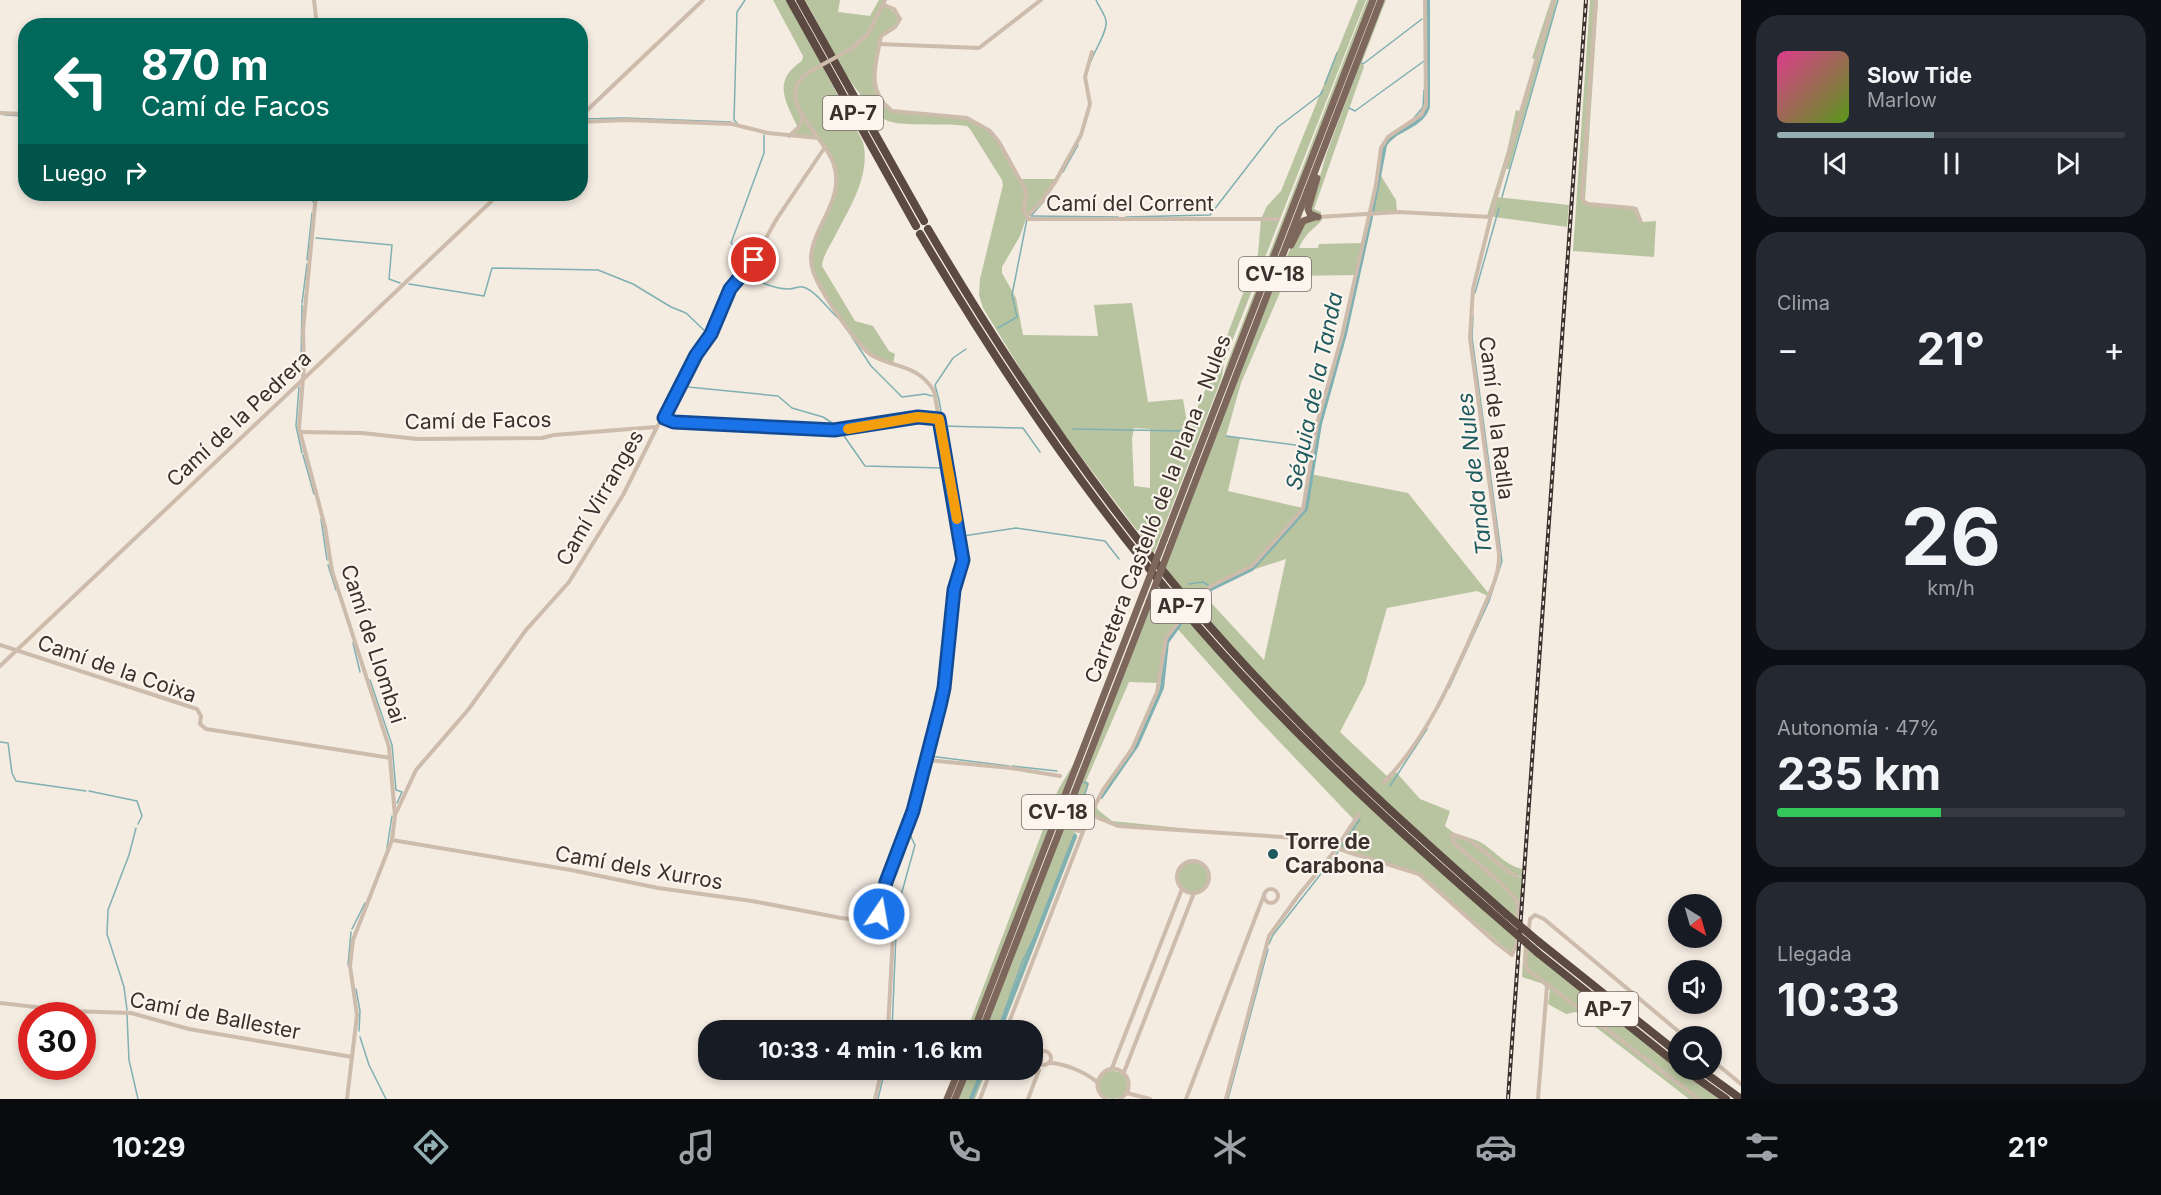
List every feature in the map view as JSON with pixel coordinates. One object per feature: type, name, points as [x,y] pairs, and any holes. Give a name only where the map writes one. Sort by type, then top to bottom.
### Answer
[{"type":"highway","name":"AP-7","points":[[790,0],[922,228],[1036,403],[1090,479],[1175,585],[1271,694],[1440,856],[1539,942],[1668,1045]]},
{"type":"highway","name":"AP-7","points":[[800,0],[968,315],[1076,475],[1161,583],[1232,664],[1307,743],[1426,855],[1538,953],[1668,1057]]},
{"type":"highway","points":[[1699,1080],[1726,1099]]},
{"type":"highway","points":[[1715,1080],[1741,1099]]},
{"type":"main road","name":"Carretera Castelló de la Plana - Nules","points":[[978,1020],[1373,0]]},
{"type":"main road","name":"Carretera Castelló de la Plana - Nules","points":[[986,1020],[1381,0]]},
{"type":"main road","name":"CV-18","points":[[1318,217],[1309,212],[1309,202],[1357,63]]},
{"type":"main road","name":"CV-18","points":[[1252,333],[1300,226],[1308,218],[1318,217]]},
{"type":"main road","points":[[947,1099],[954,1080]]},
{"type":"main road","points":[[955,1099],[963,1080]]},
{"type":"street","points":[[314,0],[316,18]]},
{"type":"street","points":[[588,109],[703,0]]},
{"type":"street","points":[[889,1020],[893,935],[891,930],[881,922],[879,907],[913,811],[927,760],[944,688],[952,604],[963,560],[937,401],[929,385],[920,375],[908,368],[884,361],[865,350],[816,279],[812,269],[812,249],[831,209],[836,183],[833,161],[804,117],[794,92],[800,79],[807,73],[851,49],[868,34],[884,2],[894,9],[900,19],[895,27],[880,36],[879,44],[980,48],[1041,0]]},
{"type":"street","points":[[1197,598],[1211,586],[1252,566],[1303,508],[1317,424],[1342,336],[1376,184],[1379,154],[1383,142],[1415,120],[1426,105],[1425,0]]},
{"type":"street","name":"Camí de la Ratlla","points":[[1383,783],[1394,774],[1434,711],[1468,645],[1498,570],[1499,554],[1470,326],[1473,289],[1498,188],[1554,0]]},
{"type":"street","points":[[1596,0],[1582,196],[1584,202],[1588,204],[1632,208],[1636,210],[1640,221]]},
{"type":"street","name":"Camí del Corrent","points":[[879,44],[873,83],[887,107],[899,113],[970,118],[990,131],[999,142],[1026,191],[1024,211],[1028,219],[1278,219]]},
{"type":"street","points":[[1027,216],[1042,201],[1055,182],[1081,135],[1090,104],[1085,76],[1092,52]]},
{"type":"street","points":[[0,112],[18,113]]},
{"type":"street","points":[[789,136],[799,127],[804,117]]},
{"type":"street","points":[[588,122],[732,124],[768,134],[819,138]]},
{"type":"street","name":"Camí Virranges","points":[[395,816],[416,770],[468,710],[526,630],[569,582],[622,495],[696,355],[711,334],[730,289],[754,260],[776,220],[825,147]]},
{"type":"street","name":"Camí de Llombai","points":[[315,201],[304,322],[303,379],[298,418],[319,502],[332,571],[384,728],[391,758],[395,816],[392,840],[353,940],[350,966],[357,1015],[347,1099]]},
{"type":"street","name":"Camí de la Pedrera","points":[[0,666],[492,201]]},
{"type":"street","points":[[1318,217],[1399,212],[1491,217]]},
{"type":"street","points":[[664,418],[674,422],[834,430],[918,417],[939,419]]},
{"type":"street","name":"Camí de Facos","points":[[300,432],[362,433],[417,439],[542,438],[554,435],[657,427]]},
{"type":"street","points":[[1010,1020],[1084,827],[1103,790],[1132,749],[1157,692],[1166,638],[1180,620]]},
{"type":"street","name":"Camí de la Coixa","points":[[0,645],[197,709],[201,716],[200,724],[206,729],[391,758]]},
{"type":"street","points":[[927,760],[1011,768],[1060,776]]},
{"type":"street","points":[[1226,1099],[1269,936],[1338,847],[1359,814]]},
{"type":"street","points":[[1079,844],[1078,832],[1073,825],[1076,820],[1091,815],[1118,826],[1313,838],[1419,874],[1487,936],[1512,955],[1517,941],[1518,902],[1502,884],[1454,843],[1452,835],[1474,843],[1504,871],[1516,876]]},
{"type":"street","points":[[1080,819],[1084,827]]},
{"type":"street","points":[[1078,832],[1084,827]]},
{"type":"street","name":"Camí dels Xurros","points":[[392,840],[571,870],[657,888],[752,901],[841,918],[881,922]]},
{"type":"street","points":[[1199,862],[1208,869],[1209,880],[1204,889],[1194,893],[1182,889],[1177,881],[1178,871],[1184,863],[1199,862]]},
{"type":"street","points":[[1090,1076],[1100,1075],[1112,1068],[1182,889]]},
{"type":"street","points":[[1186,1099],[1264,895],[1269,890],[1276,892],[1276,900],[1259,911]]},
{"type":"street","points":[[1124,1072],[1194,893]]},
{"type":"street","points":[[1264,895],[1269,903]]},
{"type":"street","points":[[1672,1026],[1544,919],[1535,915],[1530,919],[1526,963],[1528,970],[1699,1099]]},
{"type":"street","points":[[1538,1099],[1547,985]]},
{"type":"street","name":"Camí de Ballester","points":[[0,1003],[71,1011],[131,1012],[189,1029],[352,1057]]},
{"type":"street","points":[[1043,1058],[1046,1051],[1057,1063]]},
{"type":"street","points":[[1043,1060],[1051,1057]]},
{"type":"street","points":[[1043,1060],[1057,1063],[1090,1076],[1097,1082],[1102,1098]]},
{"type":"street","points":[[1112,1068],[1124,1072],[1128,1080],[1128,1090],[1120,1099]]},
{"type":"street","points":[[1722,1068],[1741,1084]]},
{"type":"street","points":[[1097,1082],[1100,1075]]},
{"type":"street","points":[[875,1099],[880,1080]]},
{"type":"street","points":[[980,1099],[987,1080]]},
{"type":"street","points":[[1028,1099],[1035,1080]]},
{"type":"street","points":[[1128,1090],[1150,1099]]},
{"type":"green space","points":[[773,0],[787,0],[863,142],[865,154],[862,179],[853,202],[825,254],[822,266],[855,321],[873,326],[889,351],[895,354],[893,364],[865,350],[832,306],[812,269],[812,249],[835,197],[836,170],[819,138],[789,136],[798,128],[786,101],[784,84],[787,76],[802,61],[803,56]]},
{"type":"green space","points":[[805,0],[840,0],[838,12],[870,16],[879,0],[884,0],[883,5],[899,15],[898,23],[880,36],[873,83],[891,111],[967,118],[994,135],[1020,179],[1057,179],[1042,201],[1027,216],[1020,236],[1002,267],[1002,273],[1016,298],[1023,335],[1098,336],[1094,305],[1132,303],[1148,402],[1183,399],[1188,429],[1214,370],[1258,254],[1261,219],[1267,206],[1281,191],[1358,0],[1366,0],[1224,362],[1222,377],[1154,553],[1045,409],[983,308],[979,295],[980,279],[1003,185],[970,129],[967,126],[957,125],[894,123],[876,113],[853,84]],"holes":[[[1134,428],[1150,429],[1150,488],[1134,486],[1132,439]]]},
{"type":"green space","points":[[1367,0],[1371,0],[1155,554],[1226,366]]},
{"type":"green space","points":[[1383,0],[1386,0],[1362,62],[1364,67],[1314,209],[1321,212],[1321,216],[1324,217],[1305,237],[1299,248],[1318,248],[1319,244],[1363,243],[1356,275],[1287,276],[1241,383],[1226,436],[1240,438],[1228,491],[1303,508],[1310,474],[1408,493],[1489,594],[1488,596],[1477,591],[1387,608],[1365,684],[1340,732],[1388,777],[1390,778],[1396,772],[1420,799],[1450,811],[1445,826],[1449,830],[1478,841],[1510,864],[1522,869],[1522,877],[1516,875],[1522,878],[1519,922],[1441,853],[1314,734],[1257,674],[1164,569],[1247,352],[1295,237],[1308,218],[1326,155]],"holes":[[[1286,559],[1264,660],[1202,593],[1211,586],[1247,569],[1252,570]]]},
{"type":"green space","points":[[1551,0],[1557,0],[1554,12],[1509,169],[1504,169],[1496,197],[1569,205],[1567,227],[1487,216],[1507,151],[1516,110],[1522,112],[1537,60],[1532,58]]},
{"type":"green space","points":[[1590,0],[1598,0],[1585,200],[1589,203],[1637,207],[1643,222],[1656,221],[1654,257],[1573,251]]},
{"type":"green space","points":[[1378,171],[1396,200],[1397,212],[1369,215]]},
{"type":"green space","points":[[1148,571],[976,1020],[971,1020],[1058,790],[1074,763]]},
{"type":"green space","points":[[1159,583],[1254,692],[1517,938],[1512,954],[1419,873],[1338,847],[1355,821],[1256,717],[1175,626],[1165,638],[1160,683],[1129,682],[1086,781],[1089,783],[1083,800],[1092,810],[1095,803],[1098,810],[1112,821],[1210,831],[1122,826],[1089,813],[1073,820],[1072,828],[1077,837],[1006,1020],[988,1020]]},
{"type":"green space","points":[[1193,862],[1204,866],[1208,877],[1204,888],[1193,892],[1182,888],[1178,877],[1182,866]]},
{"type":"green space","points":[[1524,944],[1668,1062],[1668,1080],[1692,1080],[1719,1099],[1689,1099],[1576,1012],[1566,1014],[1548,1004],[1550,990],[1541,983],[1522,977]]},
{"type":"green space","points":[[1113,1071],[1123,1075],[1127,1085],[1123,1095],[1113,1099],[1103,1095],[1099,1085],[1103,1075]]},
{"type":"green space","points":[[965,1080],[983,1080],[975,1099],[958,1099]]},
{"type":"waterway","points":[[737,123],[734,120],[737,12],[745,0]]},
{"type":"waterway","points":[[1091,61],[1106,25],[1096,0]]},
{"type":"waterway","name":"Séquia de la Tanda","points":[[1372,213],[1385,145],[1389,139],[1419,120],[1428,107],[1428,0]]},
{"type":"waterway","points":[[1502,197],[1558,0]]},
{"type":"waterway","points":[[1362,63],[1422,19]]},
{"type":"waterway","points":[[1325,84],[1337,53]]},
{"type":"waterway","points":[[1349,108],[1355,111],[1424,61]]},
{"type":"waterway","points":[[1126,217],[1210,215],[1278,127],[1320,95],[1323,90]]},
{"type":"waterway","points":[[1414,118],[1423,107],[1424,90]]},
{"type":"waterway","points":[[5,115],[18,116]]},
{"type":"waterway","points":[[588,119],[731,122]]},
{"type":"waterway","points":[[751,260],[731,243],[764,153],[764,135]]},
{"type":"waterway","points":[[1063,172],[1078,145]]},
{"type":"waterway","points":[[1031,216],[1044,201]]},
{"type":"waterway","name":"Tanda de Nules","points":[[1475,293],[1499,208]]},
{"type":"waterway","points":[[307,260],[312,213]]},
{"type":"waterway","points":[[1032,216],[1118,217]]},
{"type":"waterway","name":"Séquia de la Tanda","points":[[1202,597],[1211,589],[1252,569],[1306,509],[1320,424],[1345,334],[1371,217]]},
{"type":"waterway","points":[[998,328],[1017,317],[1012,295],[1027,219]]},
{"type":"waterway","points":[[316,238],[392,245],[389,279],[400,283]]},
{"type":"waterway","points":[[302,303],[307,264]]},
{"type":"waterway","points":[[742,270],[748,264]]},
{"type":"waterway","points":[[409,284],[484,296],[492,268],[598,270],[633,284],[671,307],[686,313],[708,334]]},
{"type":"waterway","points":[[745,274],[778,288],[808,289],[838,318]]},
{"type":"waterway","points":[[301,362],[302,305]]},
{"type":"waterway","name":"Tanda de Nules","points":[[1449,688],[1489,601],[1502,561],[1472,337],[1473,316]]},
{"type":"waterway","points":[[852,337],[871,366],[902,397],[925,394],[932,396]]},
{"type":"waterway","points":[[705,346],[711,338]]},
{"type":"waterway","points":[[964,545],[935,385],[953,358],[966,349]]},
{"type":"waterway","points":[[701,352],[687,383],[688,387],[778,396],[792,408],[823,417],[840,428]]},
{"type":"waterway","points":[[301,368],[301,373]]},
{"type":"waterway","points":[[299,387],[296,426],[302,453]]},
{"type":"waterway","points":[[942,426],[1023,428],[1040,452]]},
{"type":"waterway","points":[[1073,429],[1187,431]]},
{"type":"waterway","points":[[842,433],[865,466],[943,468],[959,537]]},
{"type":"waterway","points":[[1226,436],[1311,447]]},
{"type":"waterway","points":[[303,455],[314,494]]},
{"type":"waterway","points":[[321,519],[327,560]]},
{"type":"waterway","points":[[963,536],[1016,528],[1105,541],[1119,559]]},
{"type":"waterway","points":[[961,574],[966,560],[965,549]]},
{"type":"waterway","points":[[328,565],[336,590]]},
{"type":"waterway","points":[[1189,584],[1203,582],[1208,585]]},
{"type":"waterway","points":[[952,626],[955,601]]},
{"type":"waterway","points":[[1154,602],[1164,605]]},
{"type":"waterway","name":"Séquia de la Tanda","points":[[1101,797],[1137,745],[1162,688],[1167,642],[1180,624]]},
{"type":"waterway","points":[[353,643],[360,672]]},
{"type":"waterway","points":[[947,680],[949,658]]},
{"type":"waterway","points":[[370,680],[392,745],[396,790],[402,792],[397,803]]},
{"type":"waterway","points":[[940,712],[944,694]]},
{"type":"waterway","name":"Tanda de Nules","points":[[1390,786],[1427,729]]},
{"type":"waterway","points":[[0,742],[8,743],[12,773],[16,781],[86,791]]},
{"type":"waterway","points":[[929,756],[1009,766]]},
{"type":"waterway","points":[[914,813],[928,763]]},
{"type":"waterway","points":[[1012,766],[1057,771]]},
{"type":"waterway","points":[[1083,782],[1088,784],[1083,801],[1090,809]]},
{"type":"waterway","points":[[89,791],[137,801],[142,816],[138,824]]},
{"type":"waterway","points":[[387,848],[392,816]]},
{"type":"waterway","name":"Tanda de Nules","points":[[1342,846],[1360,819]]},
{"type":"waterway","points":[[892,1020],[897,910],[915,845],[908,831],[911,820]]},
{"type":"waterway","points":[[127,1010],[124,987],[107,934],[108,910],[129,855],[136,828]]},
{"type":"waterway","name":"Séquia de la Tanda","points":[[1002,1020],[1022,962],[1035,936],[1075,834]]},
{"type":"waterway","name":"Séquia de la Tanda","points":[[1003,1020],[1075,836]]},
{"type":"waterway","name":"Tanda de Nules","points":[[1269,944],[1273,935],[1338,852]]},
{"type":"waterway","points":[[352,929],[365,903]]},
{"type":"waterway","points":[[348,965],[351,932]]},
{"type":"waterway","name":"Tanda de Nules","points":[[1228,1099],[1268,949]]},
{"type":"waterway","points":[[356,989],[360,1011],[359,1031]]},
{"type":"waterway","points":[[127,1015],[129,1060],[138,1099]]},
{"type":"waterway","points":[[360,1037],[369,1065],[386,1099]]},
{"type":"waterway","points":[[878,1099],[883,1080]]},
{"type":"waterway","name":"Séquia de la Tanda","points":[[970,1099],[978,1080]]},
{"type":"waterway","name":"Séquia de la Tanda","points":[[971,1099],[979,1080]]},
{"type":"railway","points":[[1508,1099],[1586,0]]},
{"type":"slow traffic","points":[[848,429],[918,417],[939,419],[957,519]]},
{"type":"place","name":"Torre de Carabona","points":[[1273,854]]},
{"type":"route","points":[[754,260],[730,289],[711,334],[696,355],[684,384],[664,418],[674,422],[834,430],[918,417],[939,419],[963,548],[963,560],[954,590],[944,688],[940,706],[913,811],[886,882],[879,914]]}]
